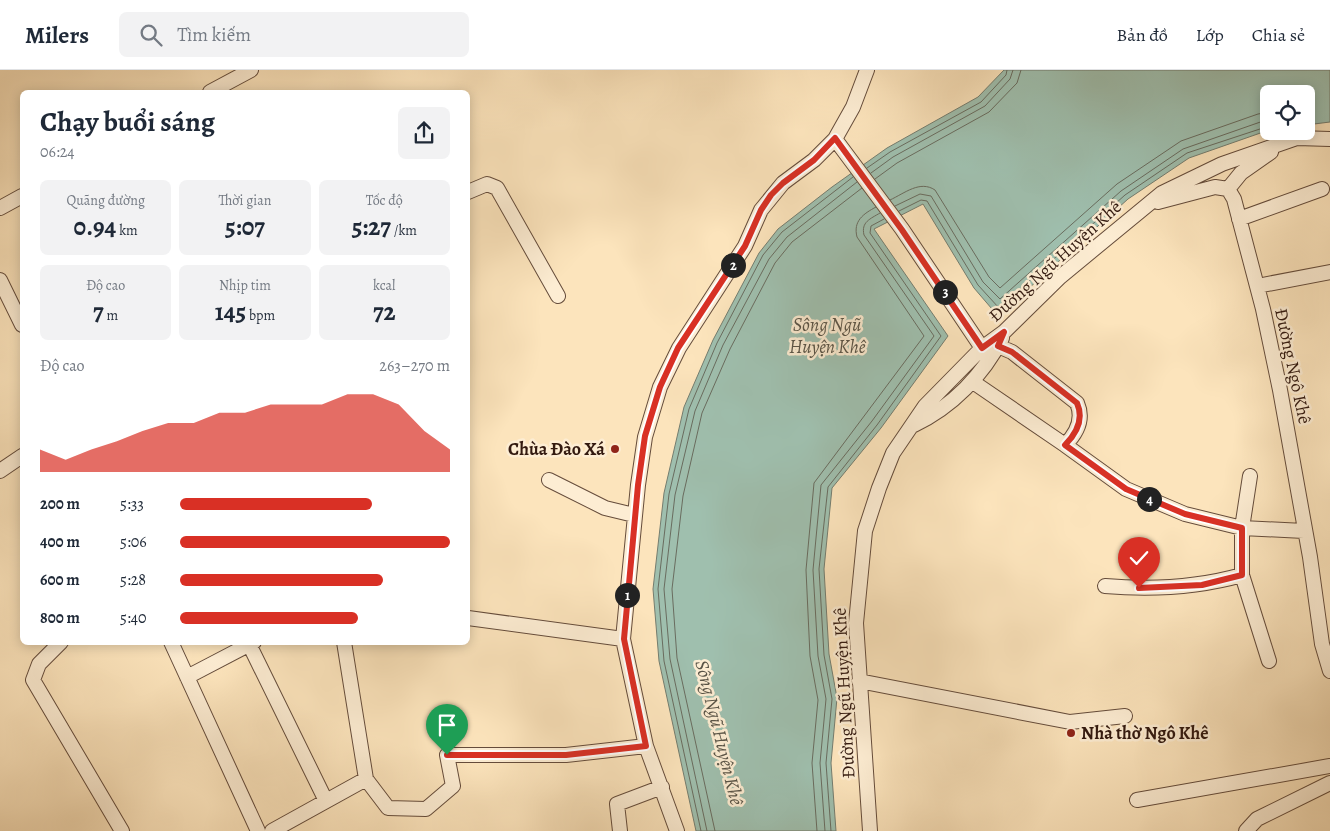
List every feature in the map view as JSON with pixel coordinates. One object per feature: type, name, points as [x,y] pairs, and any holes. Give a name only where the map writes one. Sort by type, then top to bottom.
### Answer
[{"type":"street","points":[[214,90],[251,70]]},
{"type":"street","points":[[677,831],[646,746],[624,639],[634,515],[645,436],[660,387],[678,348],[745,246],[761,210],[771,195],[783,183],[838,143],[867,70]]},
{"type":"street","name":"Đường Ngũ Huyện Khê","points":[[1315,139],[1330,139]]},
{"type":"street","name":"Đường Ngũ Huyện Khê","points":[[870,831],[856,623],[865,531],[893,453],[925,406],[982,348],[1004,332],[1060,277],[1144,206],[1162,192],[1222,164],[1292,140]]},
{"type":"street","points":[[1144,206],[1199,190],[1215,187],[1228,189],[1240,173],[1258,160],[1294,140]]},
{"type":"street","points":[[838,143],[902,230],[982,348]]},
{"type":"street","points":[[470,191],[487,184],[497,188],[558,296]]},
{"type":"street","name":"Đường Ngô Khê","points":[[1228,189],[1234,199],[1257,286],[1280,390],[1310,557],[1322,644],[1330,671]]},
{"type":"street","points":[[1239,219],[1322,189]]},
{"type":"street","points":[[0,208],[20,197]]},
{"type":"street","points":[[1257,286],[1330,272]]},
{"type":"street","points":[[0,280],[20,321]]},
{"type":"street","points":[[911,427],[928,418],[972,382],[993,356],[1004,332]]},
{"type":"street","points":[[998,346],[1012,352],[1077,403],[1080,410],[1080,424],[1073,437],[1065,445]]},
{"type":"street","points":[[972,382],[1126,489],[1185,514],[1242,528],[1304,531]]},
{"type":"street","points":[[0,471],[20,457]]},
{"type":"street","points":[[1250,476],[1242,528],[1242,575],[1269,661]]},
{"type":"street","points":[[550,480],[605,508],[634,515]]},
{"type":"street","points":[[1105,586],[1169,588],[1202,585],[1242,575]]},
{"type":"street","points":[[470,618],[624,639]]},
{"type":"street","points":[[58,645],[39,664],[34,680],[122,831]]},
{"type":"street","points":[[172,645],[258,831]]},
{"type":"street","points":[[187,677],[247,645]]},
{"type":"street","points":[[252,645],[326,801]]},
{"type":"street","points":[[344,645],[366,779],[388,808],[426,809],[453,786],[447,755],[566,755],[646,746]]},
{"type":"street","points":[[859,681],[1070,722],[1125,716]]},
{"type":"street","points":[[1137,800],[1330,766]]},
{"type":"street","points":[[272,831],[366,779]]},
{"type":"street","points":[[1246,831],[1257,819],[1330,783]]},
{"type":"street","points":[[620,831],[617,804],[662,787]]},
{"type":"water","name":"Sông Ngũ Huyện Khê","points":[[1004,70],[1330,70],[1330,122],[1315,124],[1315,85],[1260,85],[1260,133],[1189,158],[1128,199],[998,316],[974,288],[923,204],[874,229],[948,336],[881,428],[832,488],[824,569],[829,654],[837,698],[831,763],[836,831],[696,831],[659,661],[653,589],[664,493],[684,407],[713,340],[759,253],[778,229],[832,187],[887,148],[978,97]]},
{"type":"place","name":"Chùa Đào Xá","points":[[615,449]]},
{"type":"place","name":"Nhà thờ Ngô Khê","points":[[1071,733]]},
{"type":"route","points":[[447,755],[566,755],[646,746],[624,639],[638,485],[645,436],[660,387],[678,348],[745,246],[761,210],[771,195],[783,183],[814,160],[835,138],[902,230],[982,348],[1004,332],[998,346],[1012,352],[1077,403],[1080,410],[1080,424],[1073,437],[1065,445],[1126,489],[1185,514],[1242,528],[1242,575],[1202,585],[1139,588]]}]
